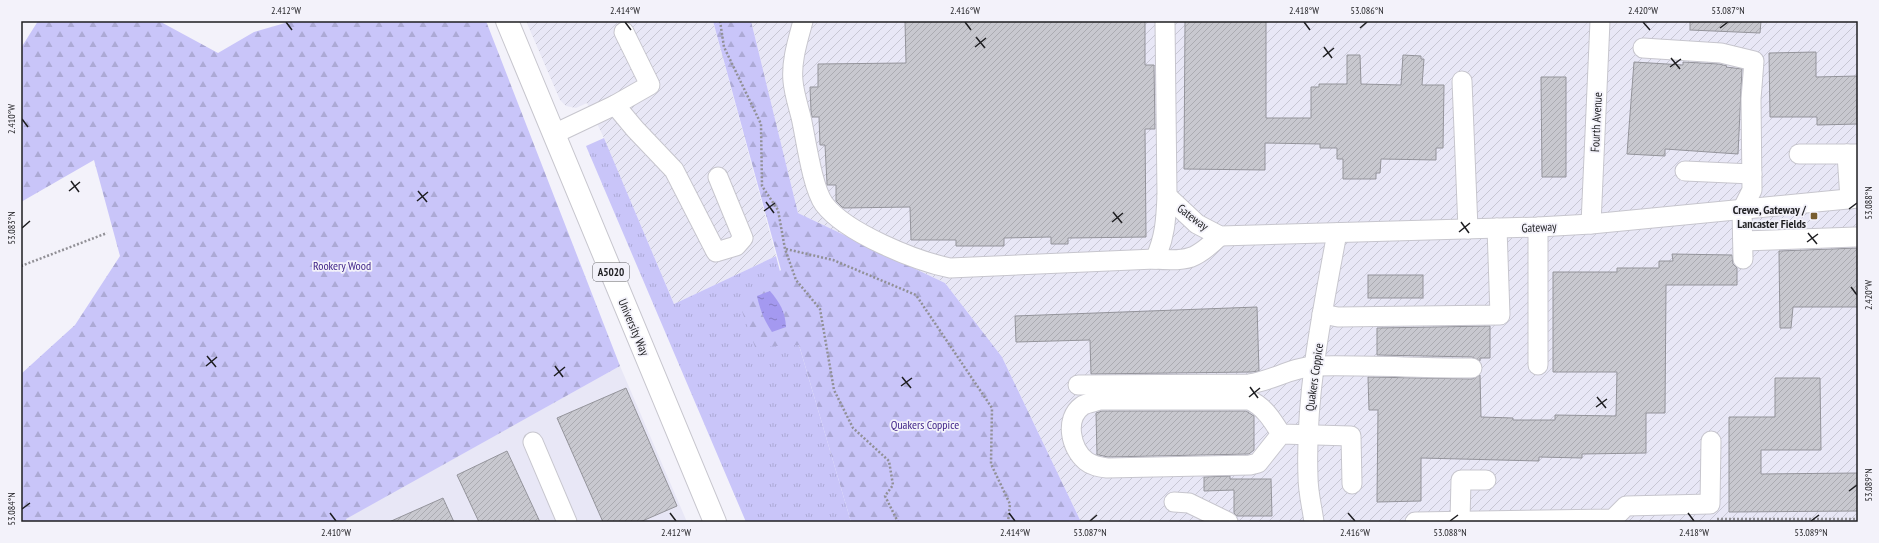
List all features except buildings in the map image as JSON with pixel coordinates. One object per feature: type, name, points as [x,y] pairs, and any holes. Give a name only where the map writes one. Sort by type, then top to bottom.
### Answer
[{"type":"highway","name":"University Way","points":[[507,21],[715,522]]},
{"type":"street","name":"Gateway","points":[[803,21],[796,46],[793,80],[815,181],[824,204],[837,218],[853,230],[929,263],[950,268],[1155,259],[1178,262],[1194,257],[1220,236]]},
{"type":"street","points":[[1155,259],[1162,244],[1166,225],[1165,21]]},
{"type":"street","name":"Fourth Avenue","points":[[1591,224],[1600,21]]},
{"type":"street","points":[[554,134],[615,105],[650,85],[624,32]]},
{"type":"street","points":[[1643,48],[1721,53],[1754,61],[1752,99],[1752,190],[1742,210],[1743,259]]},
{"type":"street","points":[[1462,81],[1468,229]]},
{"type":"street","points":[[615,105],[635,129],[674,170],[716,252],[736,246],[742,238],[718,177]]},
{"type":"street","points":[[1799,154],[1853,154],[1854,198]]},
{"type":"street","points":[[1685,171],[1752,174]]},
{"type":"street","name":"Gateway","points":[[1167,196],[1198,224],[1220,236],[1538,227],[1591,224],[1854,198]]},
{"type":"street","points":[[1538,227],[1538,365]]},
{"type":"street","points":[[1322,314],[1338,317],[1500,315],[1496,228]]},
{"type":"street","name":"Quakers Coppice","points":[[1314,522],[1308,479],[1307,435],[1322,314],[1337,233]]},
{"type":"street","points":[[1743,241],[1856,237]]},
{"type":"street","points":[[1078,385],[1249,384],[1263,382],[1288,371],[1315,366],[1472,368]]},
{"type":"street","points":[[1100,400],[1249,400],[1257,403],[1281,434],[1258,463],[1250,465],[1107,468],[1096,467],[1087,462],[1078,453],[1074,444],[1071,429],[1074,417],[1082,406],[1100,400]]},
{"type":"street","points":[[1281,434],[1351,436],[1352,484]]},
{"type":"street","points":[[1415,522],[1613,519],[1626,506],[1710,504],[1711,441]]},
{"type":"street","points":[[533,442],[567,522]]},
{"type":"street","points":[[1460,521],[1462,480],[1486,480]]},
{"type":"street","points":[[1174,502],[1189,503],[1228,522]]},
{"type":"path","points":[[720,21],[724,47],[761,124],[762,186],[778,210],[785,249],[796,280],[820,309],[834,390],[854,428],[889,462],[893,485],[885,496],[898,522]]},
{"type":"path","points":[[21,266],[107,233]]},
{"type":"path","points":[[785,249],[833,260],[916,295],[992,408],[991,464],[1010,504],[1008,522]]},
{"type":"path","points":[[1716,519],[1858,519]]},
{"type":"shaded area","points":[[526,21],[713,21],[776,256],[674,304],[604,138],[587,103],[576,108],[566,106],[560,100]]},
{"type":"shaded area","points":[[751,21],[1858,21],[1858,522],[1081,522],[1002,357],[945,283],[798,213]]},
{"type":"shaded area","points":[[620,366],[687,522],[347,522],[345,519]]},
{"type":"green space","name":"Rookery Wood","points":[[38,21],[159,21],[218,53],[254,32],[292,21],[486,21],[620,366],[346,519],[347,522],[21,522],[21,374],[75,325],[120,256],[94,160],[21,202],[21,48]]},
{"type":"green space","name":"Quakers Coppice","points":[[713,21],[751,21],[798,213],[945,283],[1002,357],[1081,522],[851,522],[799,345],[755,347],[739,303],[781,270]]},
{"type":"green space","points":[[604,138],[674,304],[776,256],[799,345],[851,522],[746,522],[586,146]]},
{"type":"water","points":[[770,291],[777,299],[781,308],[786,327],[772,332],[759,306],[757,296]]},
{"type":"place","name":"Crewe, Gateway / Lancaster Fields","points":[[1814,216]]}]
